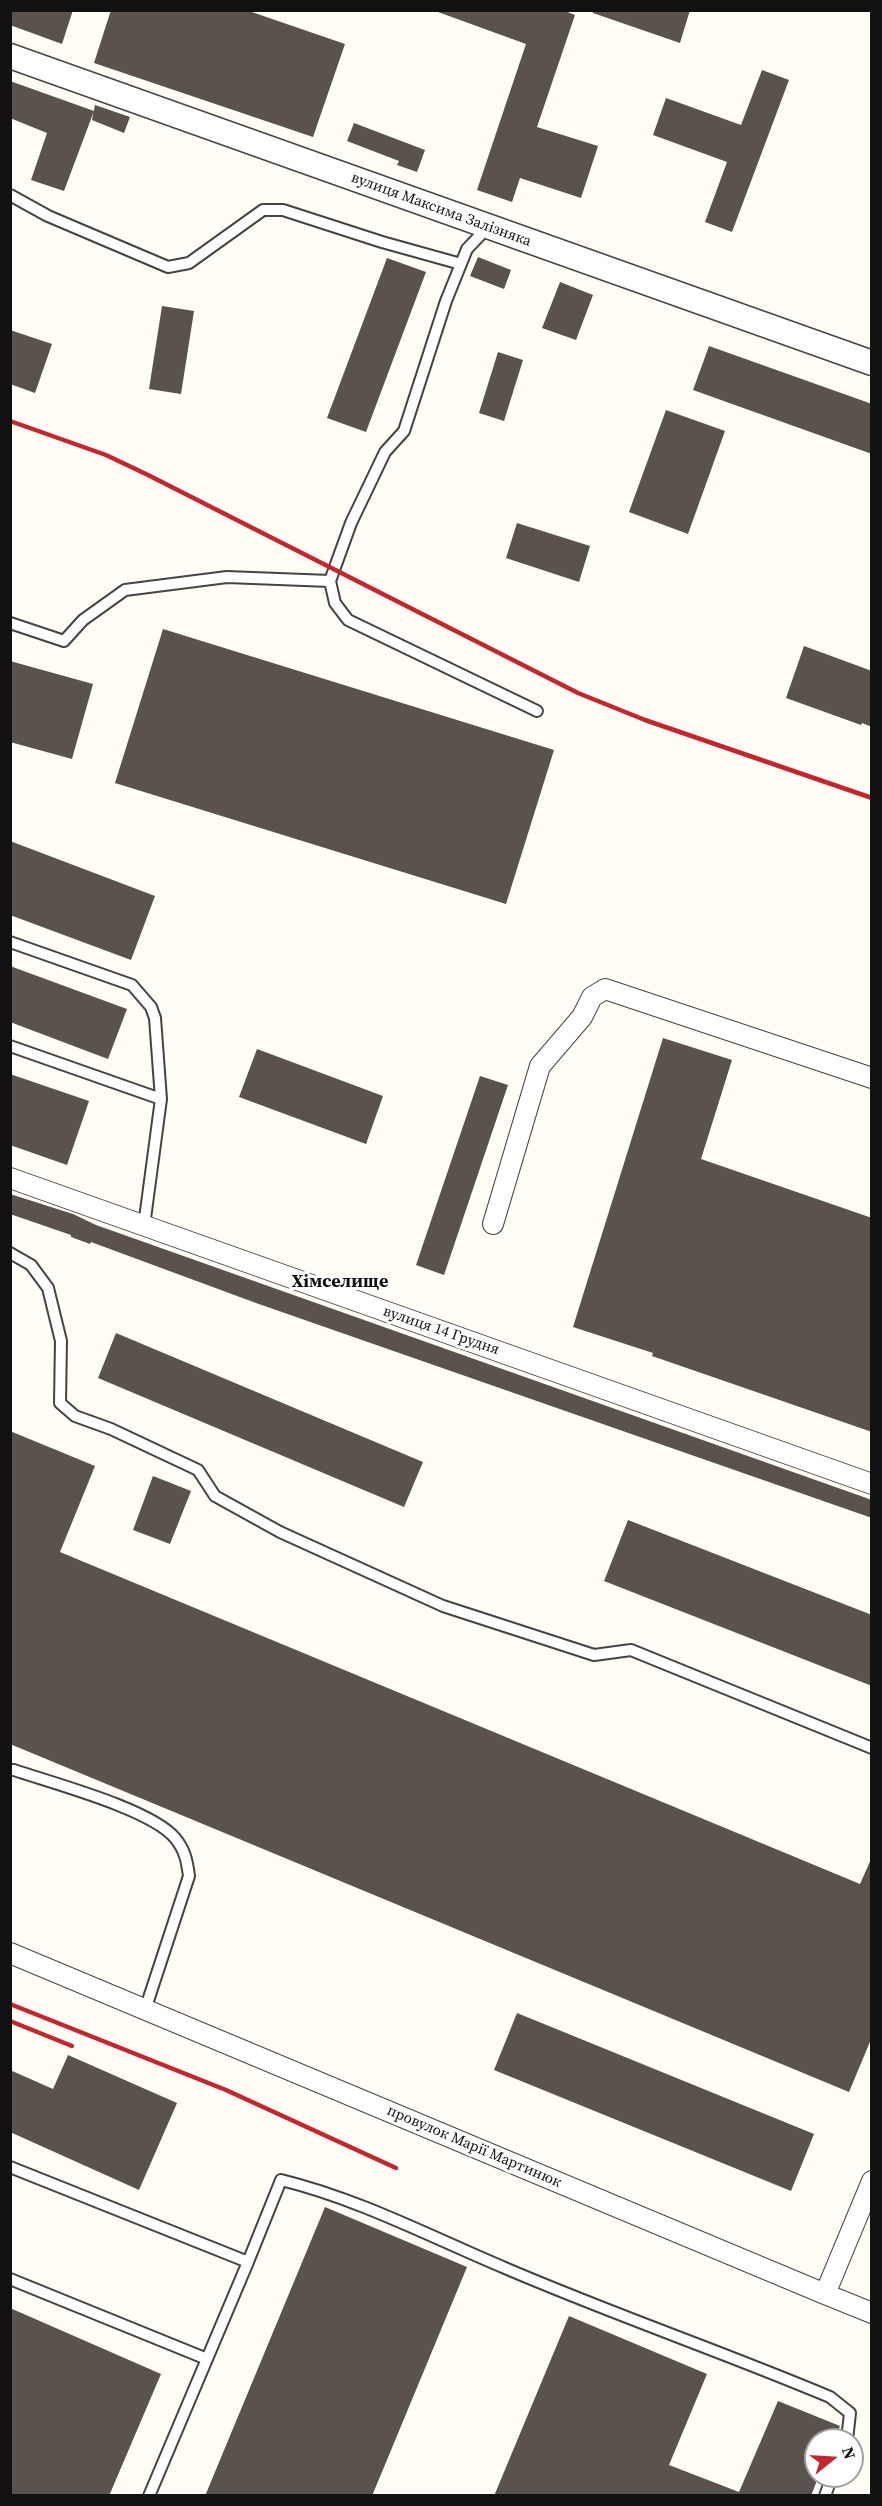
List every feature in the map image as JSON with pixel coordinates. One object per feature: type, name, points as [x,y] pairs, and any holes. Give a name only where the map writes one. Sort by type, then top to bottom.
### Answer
[{"type":"street","name":"вулиця Максима Залізняка","points":[[10,56],[872,363]]},
{"type":"street","points":[[493,1224],[540,1066],[582,1017],[592,997],[605,989],[872,1078]]},
{"type":"street","name":"вулиця 14 Грудня","points":[[10,1178],[872,1484]]},
{"type":"street","name":"провулок Марії Мартинюк","points":[[10,1953],[872,2313]]},
{"type":"street","points":[[825,2294],[872,2181]]},
{"type":"lane","points":[[10,195],[48,216],[168,267],[189,263],[263,210],[283,210],[382,242],[461,264]]},
{"type":"lane","points":[[488,226],[467,249],[446,301],[404,431],[385,452],[351,523],[330,581],[335,603],[348,620],[537,711]]},
{"type":"lane","points":[[10,623],[64,641],[83,620],[125,590],[227,577],[330,581]]},
{"type":"lane","points":[[10,942],[132,985],[151,1007],[155,1018],[161,1099],[144,1226]]},
{"type":"lane","points":[[10,1046],[161,1099]]},
{"type":"lane","points":[[10,1253],[31,1265],[48,1288],[61,1341],[60,1403],[75,1416],[111,1429],[198,1470],[215,1496],[261,1521],[443,1606],[594,1655],[631,1650],[872,1748]]},
{"type":"lane","points":[[10,1770],[136,1811],[174,1836],[187,1855],[189,1876],[145,2010]]},
{"type":"lane","points":[[10,2167],[248,2262]]},
{"type":"lane","points":[[149,2496],[281,2180],[304,2186],[410,2225],[505,2269],[830,2397],[850,2413],[848,2428]]},
{"type":"lane","points":[[10,2279],[207,2359]]},
{"type":"building","points":[[10,10],[73,10],[62,44],[10,25]]},
{"type":"building","points":[[111,10],[246,10],[345,44],[313,137],[94,63]]},
{"type":"building","points":[[439,10],[562,10],[575,15],[537,127],[598,146],[581,198],[520,178],[512,202],[477,190],[526,44],[438,12]]},
{"type":"building","points":[[593,10],[690,10],[680,43],[593,13]]},
{"type":"building","points":[[762,70],[789,80],[732,232],[705,222],[727,162],[653,135],[666,98],[741,125]]},
{"type":"building","points":[[10,81],[94,111],[64,191],[31,180],[47,133],[10,118]]},
{"type":"building","points":[[95,105],[130,117],[124,133],[92,120]]},
{"type":"building","points":[[354,123],[425,150],[417,172],[397,165],[399,161],[347,141]]},
{"type":"building","points":[[478,257],[511,270],[504,289],[470,276]]},
{"type":"building","points":[[387,258],[426,272],[366,432],[327,418]]},
{"type":"building","points":[[560,282],[593,295],[576,340],[542,328]]},
{"type":"building","points":[[162,306],[194,311],[181,394],[149,389]]},
{"type":"building","points":[[10,330],[52,344],[35,393],[10,384]]},
{"type":"building","points":[[709,346],[872,404],[872,454],[693,390]]},
{"type":"building","points":[[498,352],[523,360],[504,421],[479,413]]},
{"type":"building","points":[[666,410],[725,431],[688,534],[629,512]]},
{"type":"building","points":[[517,523],[590,546],[579,582],[506,558]]},
{"type":"building","points":[[163,629],[554,750],[506,904],[115,783]]},
{"type":"building","points":[[804,646],[872,671],[872,727],[786,698]]},
{"type":"building","points":[[10,661],[93,684],[72,759],[10,742]]},
{"type":"building","points":[[10,841],[155,896],[131,960],[10,915]]},
{"type":"building","points":[[10,966],[127,1009],[108,1059],[10,1022]]},
{"type":"building","points":[[663,1038],[732,1060],[701,1159],[872,1218],[872,1432],[652,1356],[653,1353],[573,1327]]},
{"type":"building","points":[[257,1049],[383,1096],[366,1144],[239,1097]]},
{"type":"building","points":[[10,1074],[89,1101],[67,1165],[10,1145]]},
{"type":"building","points":[[480,1076],[508,1085],[444,1275],[416,1265]]},
{"type":"building","points":[[10,1194],[73,1214],[96,1225],[872,1500],[872,1518],[256,1303],[91,1242],[90,1244],[71,1237],[71,1235],[10,1214]]},
{"type":"building","points":[[116,1333],[423,1462],[404,1507],[98,1378]]},
{"type":"building","points":[[10,1431],[95,1466],[60,1552],[860,1884],[872,1857],[872,2037],[849,2092],[10,1744]]},
{"type":"building","points":[[153,1476],[191,1491],[170,1544],[133,1530]]},
{"type":"building","points":[[628,1520],[872,1615],[872,1686],[604,1581]]},
{"type":"building","points":[[517,2013],[814,2134],[791,2191],[494,2070]]},
{"type":"building","points":[[68,2055],[177,2103],[139,2190],[10,2132],[10,2070],[53,2089]]},
{"type":"building","points":[[325,2207],[467,2267],[372,2496],[205,2496]]},
{"type":"building","points":[[10,2308],[161,2374],[109,2496],[10,2496]]},
{"type":"building","points":[[569,2316],[707,2374],[669,2465],[739,2492],[778,2401],[840,2426],[839,2428],[804,2428],[804,2488],[814,2488],[811,2496],[494,2496]]},
{"type":"railway","points":[[10,421],[106,455],[148,475],[578,693],[645,720],[872,798]]},
{"type":"railway","points":[[10,2004],[226,2090],[396,2168]]},
{"type":"railway","points":[[10,2021],[72,2046]]},
{"type":"district","name":"Хімселище","points":[[340,1282]]}]
